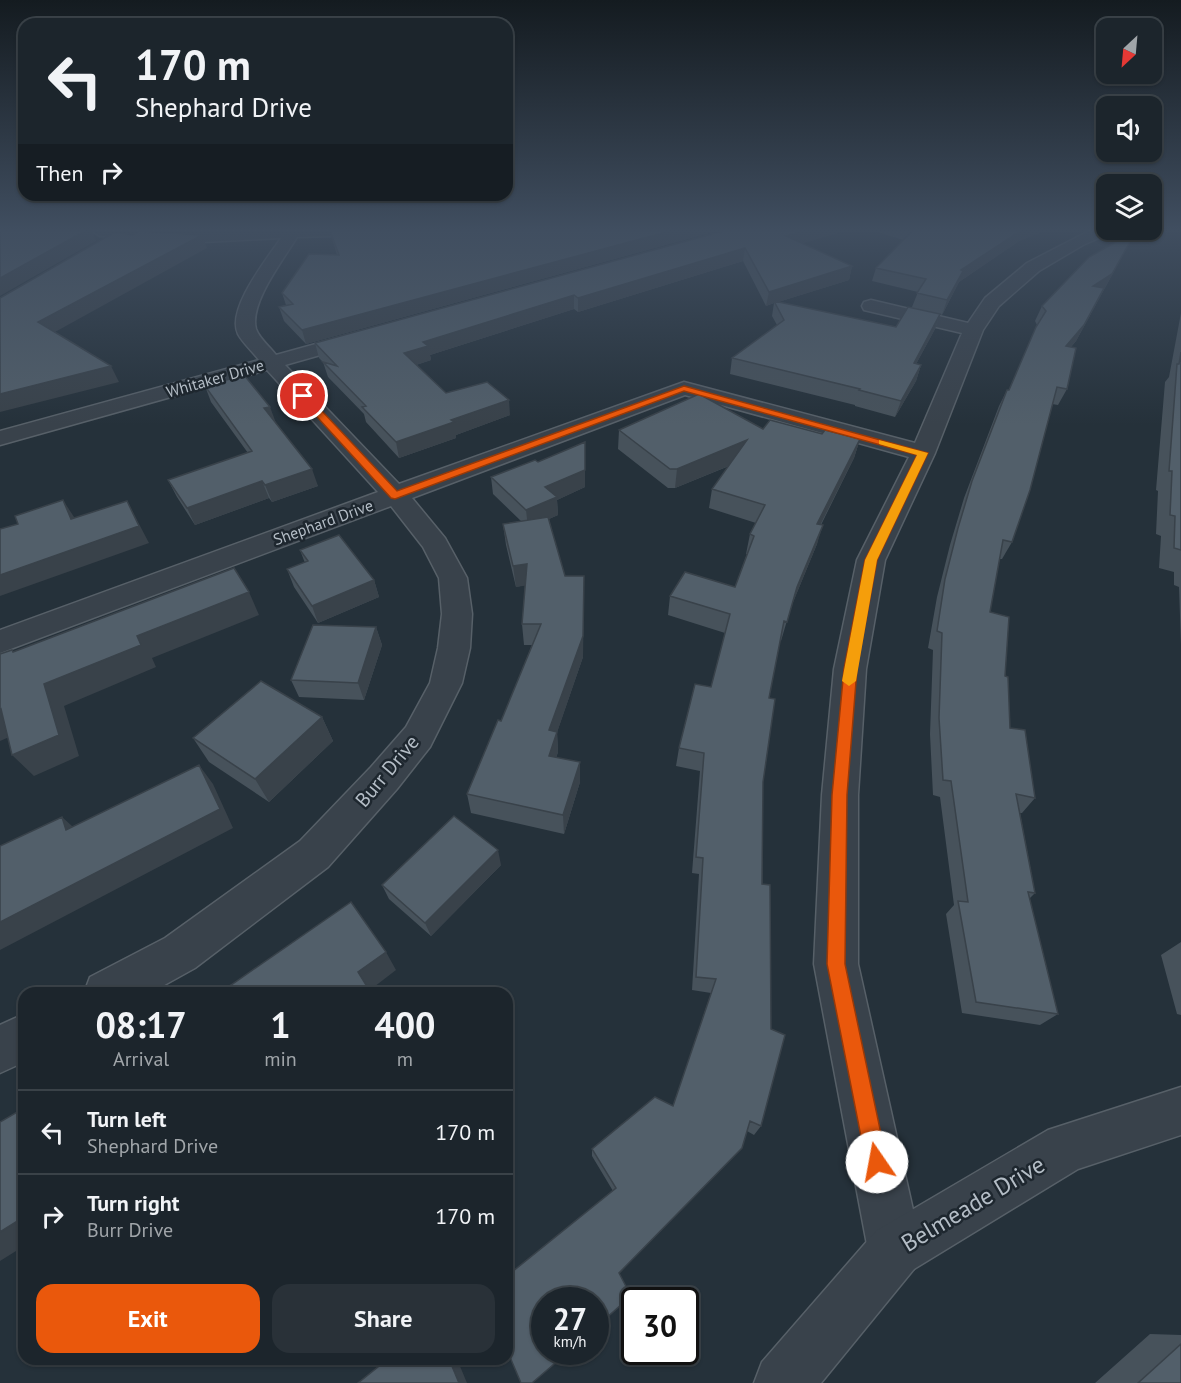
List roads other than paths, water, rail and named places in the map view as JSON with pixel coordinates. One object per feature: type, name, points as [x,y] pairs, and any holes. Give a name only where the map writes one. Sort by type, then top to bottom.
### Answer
[{"type":"street","name":"Burr Drive","points":[[117,987],[180,953],[314,854],[384,778],[418,737],[446,683],[454,648],[457,614],[453,578],[435,544],[395,495],[272,363],[248,332],[246,316],[252,296]]},
{"type":"street","points":[[895,1250],[836,964],[840,795],[850,669],[871,560],[923,453],[973,330],[992,302],[1000,296]]},
{"type":"street","points":[[871,306],[973,330]]},
{"type":"street","name":"Whitaker Drive","points":[[0,438],[375,334]]},
{"type":"street","name":"Shephard Drive","points":[[0,642],[684,388],[923,453]]},
{"type":"street","points":[[0,1050],[18,1040]]},
{"type":"street","name":"Belmeade Drive","points":[[783,1383],[895,1250],[1066,1148],[1181,1111]]}]
